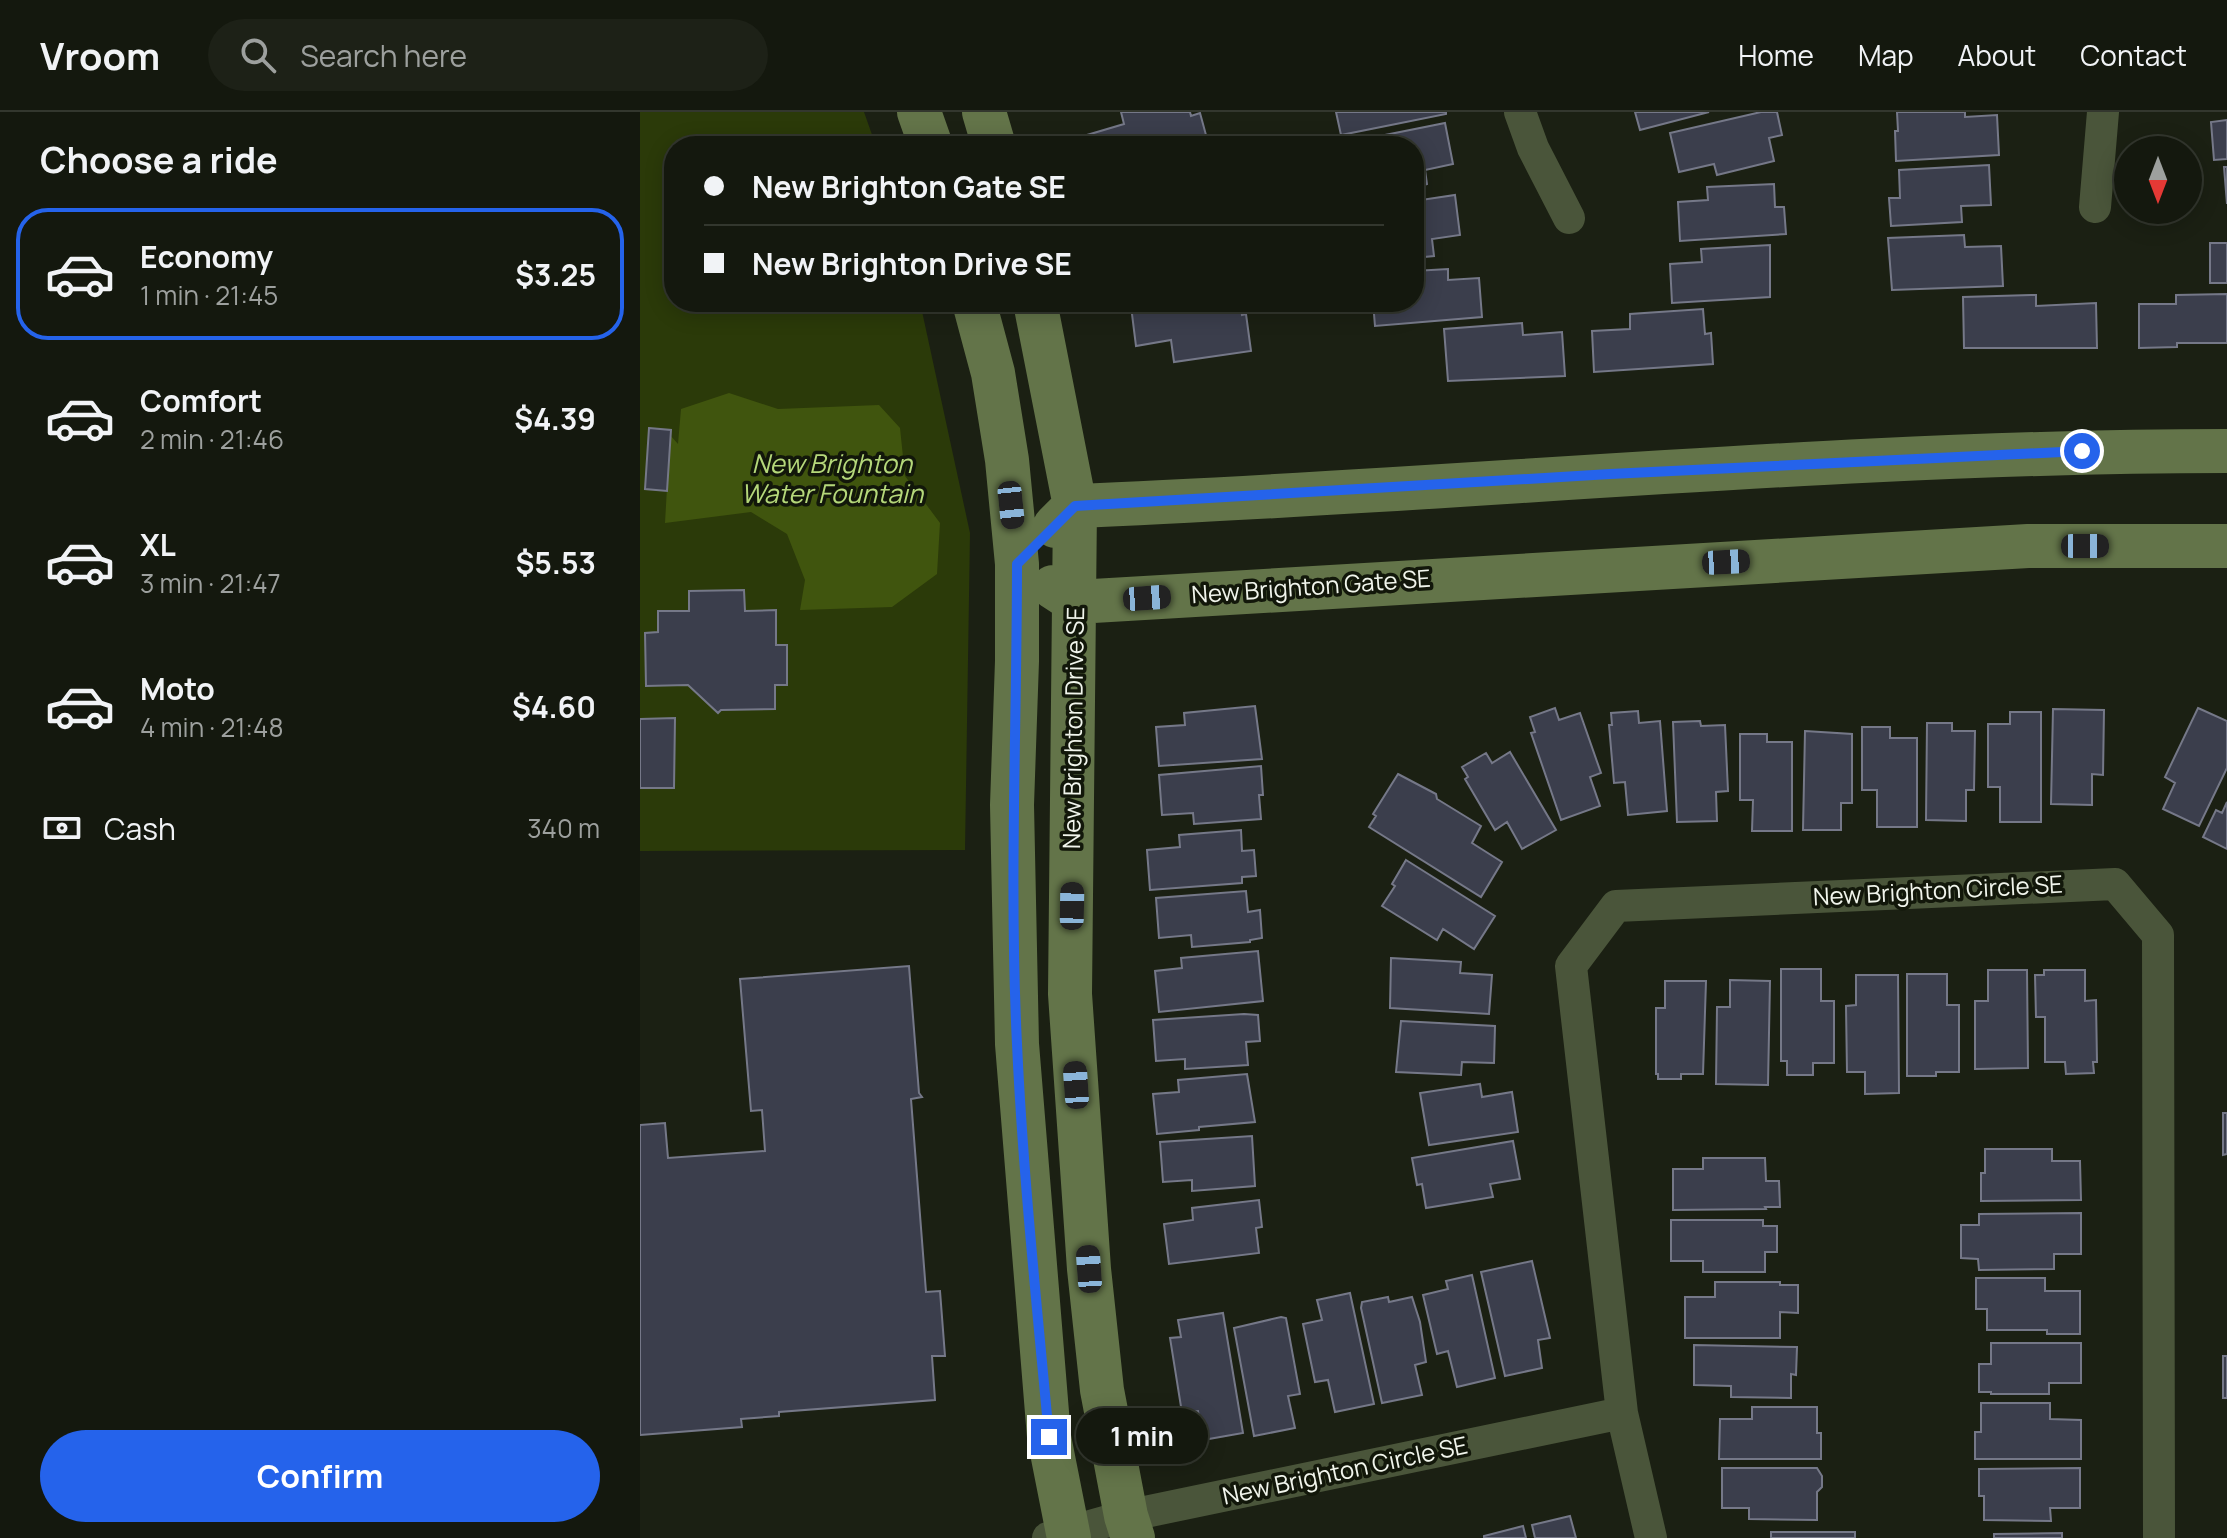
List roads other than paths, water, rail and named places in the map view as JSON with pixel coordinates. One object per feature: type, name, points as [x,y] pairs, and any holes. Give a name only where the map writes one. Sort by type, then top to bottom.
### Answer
[{"type":"street","points":[[919,112],[927,136]]},
{"type":"street","points":[[984,112],[991,136]]},
{"type":"street","points":[[1520,112],[1533,148],[1569,218]]},
{"type":"street","points":[[2095,207],[2103,112]]},
{"type":"street","points":[[977,312],[993,373],[1007,460],[1017,564],[1012,805],[1017,1044],[1049,1437],[1062,1536]]},
{"type":"street","name":"New Brighton Drive SE","points":[[1037,312],[1075,506],[1070,994],[1089,1269],[1102,1390],[1129,1527]]},
{"type":"street","points":[[1017,564],[1075,506],[1610,474],[2082,451],[2227,451]]},
{"type":"street","name":"New Brighton Gate SE","points":[[1076,602],[2028,546],[2227,546]]},
{"type":"street","points":[[1017,564],[1076,602]]},
{"type":"street","name":"New Brighton Circle SE","points":[[1651,1538],[1622,1413],[1571,966],[1616,906],[2115,884],[2158,935],[2159,1538]]},
{"type":"street","name":"New Brighton Circle SE","points":[[1062,1536],[1129,1527],[1622,1413]]},
{"type":"water","name":"New Brighton Water Fountain","points":[[729,393],[778,409],[879,405],[900,428],[905,476],[940,523],[937,574],[892,607],[800,610],[805,580],[787,534],[751,512],[665,523],[670,435],[678,444],[681,409]]}]
